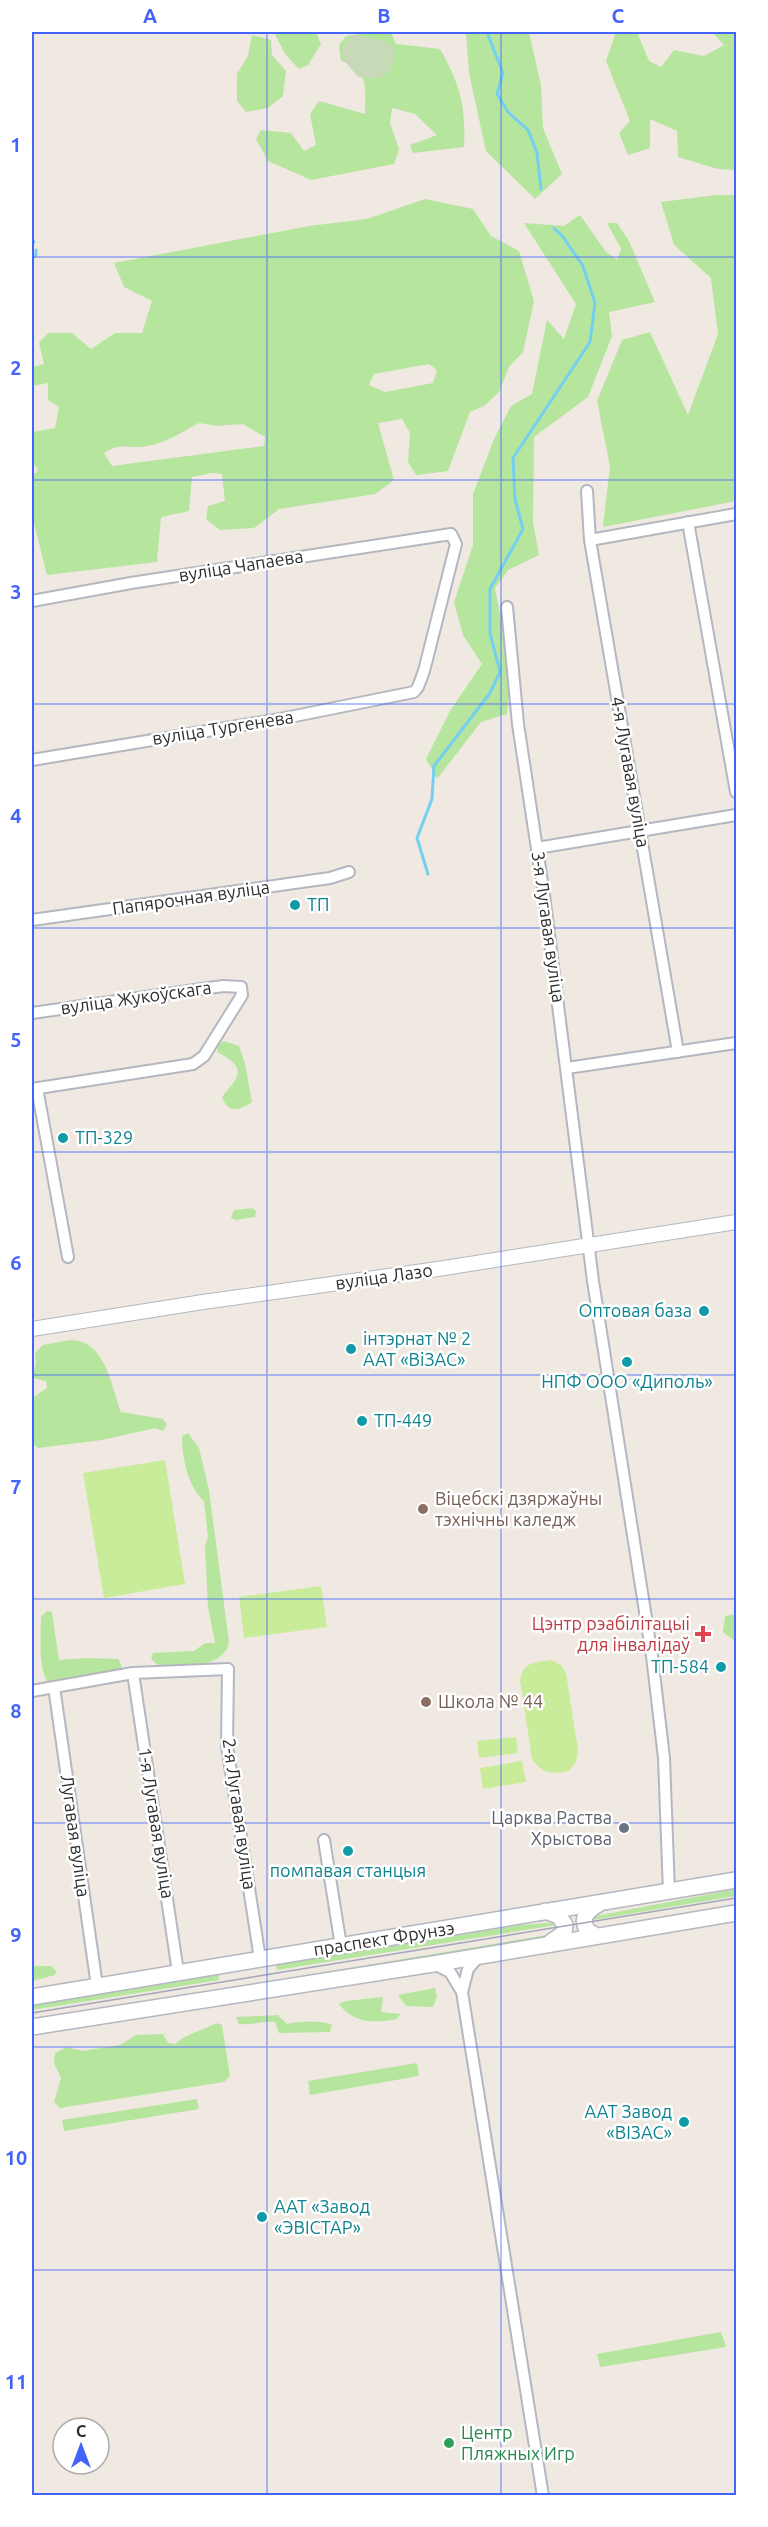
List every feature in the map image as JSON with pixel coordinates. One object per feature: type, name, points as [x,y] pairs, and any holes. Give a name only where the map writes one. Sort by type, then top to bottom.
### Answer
[{"type":"main road","name":"праспект Фрунзэ","points":[[32,1997],[736,1880]]},
{"type":"main road","points":[[597,1936],[585,1928],[585,1917],[590,1910],[602,1902]]},
{"type":"main road","points":[[545,1911],[559,1916],[565,1928],[564,1933],[548,1944]]},
{"type":"main road","name":"праспект Фрунзэ","points":[[32,2027],[433,1964],[736,1913]]},
{"type":"street","name":"4-я Лугавая вуліца","points":[[587,491],[590,540],[678,1052]]},
{"type":"street","points":[[590,540],[736,514]]},
{"type":"street","points":[[688,522],[736,792]]},
{"type":"street","name":"вуліца Чапаева","points":[[32,601],[131,583],[451,534],[456,544],[424,671],[414,692]]},
{"type":"street","name":"3-я Лугавая вуліца","points":[[507,607],[518,724],[567,1068],[588,1246],[664,1758],[669,1892]]},
{"type":"street","name":"вуліца Тургенева","points":[[32,760],[280,719],[414,692]]},
{"type":"street","points":[[537,848],[736,815]]},
{"type":"street","name":"Папярочная вуліца","points":[[32,920],[330,878],[349,872]]},
{"type":"street","name":"вуліца Жукоўскага","points":[[32,1013],[223,986],[241,987],[242,995],[204,1056],[193,1064],[34,1088]]},
{"type":"street","points":[[567,1068],[736,1043]]},
{"type":"street","points":[[34,1088],[68,1257]]},
{"type":"street","name":"вуліца Лазо","points":[[32,1329],[736,1222]]},
{"type":"street","name":"2-я Лугавая вуліца","points":[[133,1673],[228,1669],[227,1746],[260,1959]]},
{"type":"street","points":[[32,1691],[133,1673]]},
{"type":"street","name":"1-я Лугавая вуліца","points":[[133,1673],[178,1972]]},
{"type":"street","name":"Лугавая вуліца","points":[[54,1687],[97,1986]]},
{"type":"street","points":[[324,1840],[341,1946]]},
{"type":"street","points":[[462,1992],[468,1969],[479,1956]]},
{"type":"street","points":[[433,1964],[450,1972],[462,1992],[543,2496]]},
{"type":"green space","points":[[274,32],[316,32],[321,44],[308,65],[299,69],[285,54]]},
{"type":"green space","points":[[391,32],[396,44],[440,49],[457,85],[463,107],[464,147],[413,153],[410,145],[437,135],[415,114],[392,108],[390,123],[399,149],[394,164],[311,180],[268,161],[256,139],[261,130],[291,133],[304,151],[316,145],[310,114],[319,101],[365,114],[364,81],[357,68],[341,61],[339,45],[346,36]]},
{"type":"green space","points":[[466,32],[529,32],[541,86],[543,128],[562,174],[535,199],[486,151],[469,73]]},
{"type":"green space","points":[[613,32],[637,32],[649,61],[661,67],[674,50],[704,56],[724,45],[712,32],[735,32],[736,170],[718,169],[678,157],[677,131],[650,119],[650,148],[628,155],[619,133],[630,121],[606,61],[615,35]]},
{"type":"green space","points":[[252,35],[271,40],[272,55],[286,71],[283,96],[268,108],[246,112],[237,101],[237,74],[248,56]]},
{"type":"green space","points":[[353,35],[385,41],[394,46],[393,63],[386,73],[375,78],[358,77],[343,59],[342,47]]},
{"type":"green space","points":[[736,195],[736,501],[603,527],[610,466],[597,401],[622,340],[650,332],[688,415],[718,334],[711,278],[674,245],[661,202]]},
{"type":"green space","points":[[425,199],[473,209],[491,236],[519,251],[534,301],[523,352],[509,367],[499,392],[484,406],[470,412],[448,471],[416,475],[408,462],[410,433],[402,419],[378,423],[394,480],[375,494],[279,509],[254,528],[220,530],[206,519],[208,506],[225,501],[222,474],[212,473],[192,477],[189,511],[161,517],[157,562],[47,575],[34,523],[32,523],[32,477],[38,470],[32,462],[32,432],[55,428],[59,407],[48,400],[48,383],[32,386],[32,367],[44,364],[39,343],[48,333],[72,333],[91,349],[115,333],[142,333],[152,301],[124,287],[114,263],[309,226],[367,219]],"holes":[[[429,364],[437,370],[433,383],[385,392],[369,385],[374,374]],[[199,423],[217,426],[243,424],[265,437],[264,446],[112,466],[104,453],[118,447],[141,447],[156,444]]]},
{"type":"green space","points":[[580,215],[606,252],[617,260],[621,249],[607,223],[617,223],[629,241],[655,302],[609,312],[612,336],[588,397],[534,437],[533,523],[539,555],[508,570],[495,588],[511,672],[507,714],[481,722],[437,779],[426,759],[450,711],[482,664],[463,635],[454,602],[473,545],[473,494],[494,439],[511,406],[532,394],[547,320],[564,339],[576,304],[524,223],[564,226]]},
{"type":"green space","points":[[224,1041],[239,1046],[252,1102],[235,1109],[228,1106],[222,1098],[237,1074],[236,1065],[217,1052],[218,1045]]},
{"type":"green space","points":[[252,1208],[256,1211],[255,1217],[236,1220],[231,1218],[234,1210]]},
{"type":"green space","points":[[70,1340],[82,1342],[99,1356],[110,1378],[121,1412],[163,1419],[167,1425],[163,1431],[155,1428],[102,1440],[38,1448],[32,1443],[32,1398],[47,1388],[46,1381],[33,1378],[35,1353],[43,1345]]},
{"type":"green space","points":[[188,1433],[199,1448],[209,1490],[229,1642],[225,1651],[210,1662],[158,1665],[151,1659],[153,1653],[194,1651],[205,1643],[215,1643],[208,1607],[205,1546],[208,1537],[204,1501],[190,1480],[183,1453],[182,1436]]},
{"type":"green space","points":[[165,1460],[185,1584],[104,1598],[83,1473]]},
{"type":"green space","points":[[321,1586],[327,1627],[244,1638],[239,1597]]},
{"type":"green space","points":[[47,1611],[52,1612],[59,1660],[118,1659],[122,1669],[47,1682],[41,1658],[41,1617]]},
{"type":"green space","points":[[736,1614],[736,1642],[723,1632],[725,1616]]},
{"type":"green space","points":[[551,1660],[561,1665],[566,1673],[578,1750],[576,1762],[569,1771],[547,1772],[539,1768],[532,1759],[520,1680],[527,1666]]},
{"type":"green space","points":[[516,1737],[518,1753],[479,1758],[477,1741]]},
{"type":"green space","points":[[522,1761],[526,1782],[483,1789],[480,1768]]},
{"type":"green space","points":[[736,1889],[736,1896],[592,1920],[591,1917]]},
{"type":"green space","points":[[560,1922],[562,1924],[277,1970],[276,1965],[520,1925]]},
{"type":"green space","points":[[559,1933],[555,1936],[494,1949],[229,1992],[228,1988]]},
{"type":"green space","points":[[32,1966],[51,1966],[56,1971],[55,1975],[32,1981]]},
{"type":"green space","points":[[218,1974],[219,1980],[32,2010],[32,2004]]},
{"type":"green space","points":[[435,1988],[437,1996],[433,2007],[406,2006],[398,1995]]},
{"type":"green space","points":[[383,1997],[381,2012],[400,2014],[397,2019],[372,2021],[358,2019],[339,2004],[346,2001]]},
{"type":"green space","points":[[278,2015],[287,2024],[310,2021],[332,2025],[330,2032],[279,2033],[275,2022],[239,2024],[236,2017]]},
{"type":"green space","points":[[216,2023],[222,2025],[230,2076],[224,2082],[60,2108],[54,2102],[61,2078],[54,2063],[55,2053],[67,2047],[82,2051],[120,2045],[136,2035],[163,2034],[168,2043],[175,2044]]},
{"type":"green space","points":[[417,2063],[419,2076],[310,2095],[308,2081]]},
{"type":"green space","points":[[197,2099],[199,2109],[64,2131],[62,2120]]},
{"type":"green space","points":[[721,2332],[726,2347],[600,2367],[597,2354]]},
{"type":"waterway","points":[[489,32],[488,35],[503,73],[497,94],[508,112],[528,130],[537,153],[541,189]]},
{"type":"waterway","points":[[428,874],[417,838],[432,799],[434,766],[490,693],[500,672],[490,633],[490,589],[523,529],[515,499],[513,458],[590,342],[595,303],[583,266],[554,228]]},
{"type":"waterway","points":[[32,258],[36,255],[36,250]]},
{"type":"tram line","points":[[32,2013],[736,1898]]},
{"type":"place","name":"ТП","points":[[295,905]]},
{"type":"place","name":"ТП-329","points":[[63,1138]]},
{"type":"place","name":"Оптовая база","points":[[704,1311]]},
{"type":"place","name":"інтэрнат № 2 ААТ «ВіЗАС»","points":[[351,1349]]},
{"type":"place","name":"НПФ ООО «Диполь»","points":[[627,1362]]},
{"type":"place","name":"ТП-449","points":[[362,1421]]},
{"type":"place","name":"Віцебскі дзяржаўны тэхнічны каледж","points":[[423,1509]]},
{"type":"place","name":"Цэнтр рэабілітацыі для інвалідаў","points":[[703,1634]]},
{"type":"place","name":"ТП-584","points":[[721,1667]]},
{"type":"place","name":"Школа № 44","points":[[426,1702]]},
{"type":"place","name":"Царква Раства Хрыстова","points":[[624,1828]]},
{"type":"place","name":"помпавая станцыя","points":[[348,1851]]},
{"type":"place","name":"ААТ Завод «ВІЗАС»","points":[[684,2122]]},
{"type":"place","name":"ААТ «Завод «ЭВІСТАР»","points":[[262,2217]]},
{"type":"place","name":"Центр Пляжных Игр","points":[[449,2443]]}]
